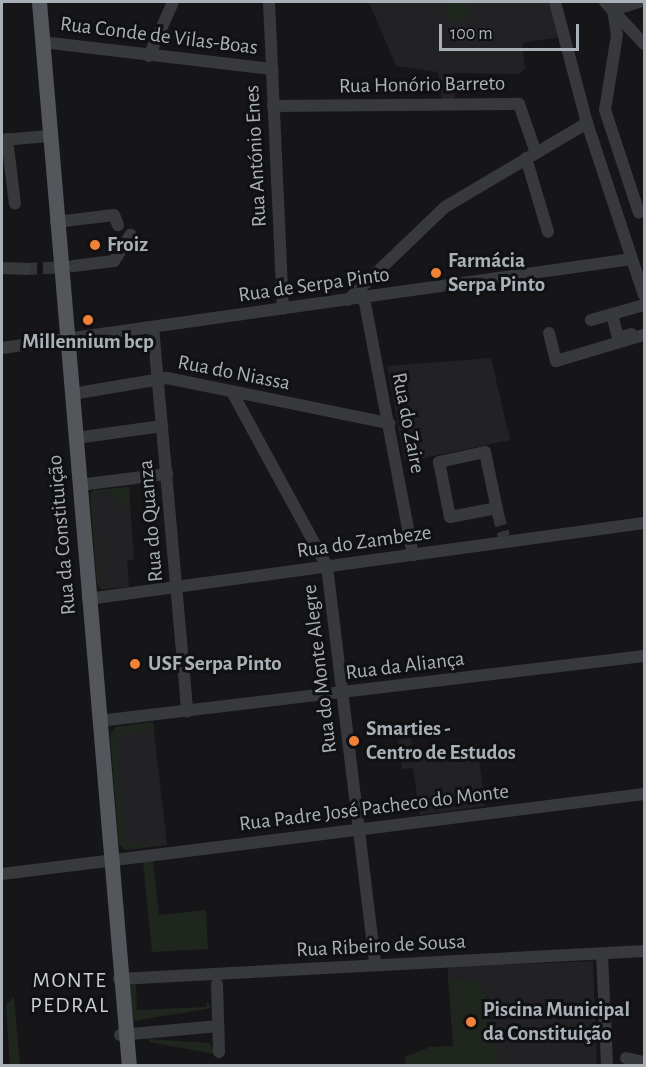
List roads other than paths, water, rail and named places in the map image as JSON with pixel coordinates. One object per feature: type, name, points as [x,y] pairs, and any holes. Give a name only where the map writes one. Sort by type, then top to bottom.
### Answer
[{"type":"main road","name":"Rua da Constituição","points":[[39,2],[109,861],[129,1065]]},
{"type":"street","points":[[149,56],[173,2]]},
{"type":"street","name":"Rua António Enes","points":[[269,2],[283,309]]},
{"type":"street","points":[[555,2],[587,123],[645,295]]},
{"type":"street","points":[[609,6],[640,2]]},
{"type":"street","points":[[609,6],[617,35],[604,100],[642,212],[618,219]]},
{"type":"street","points":[[609,6],[645,44]]},
{"type":"street","name":"Rua Conde de Vilas-Boas","points":[[42,42],[272,69]]},
{"type":"street","name":"Rua Honório Barreto","points":[[273,106],[519,104],[531,156]]},
{"type":"street","points":[[348,300],[420,226],[587,123]]},
{"type":"street","points":[[15,204],[4,139],[49,136]]},
{"type":"street","points":[[531,156],[548,232]]},
{"type":"street","points":[[56,222],[108,214],[117,217],[118,225]]},
{"type":"street","points":[[73,266],[114,261],[130,235]]},
{"type":"street","name":"Rua de Serpa Pinto","points":[[2,348],[632,259]]},
{"type":"street","points":[[2,268],[25,268]]},
{"type":"street","name":"Rua do Zaire","points":[[364,298],[413,555]]},
{"type":"street","points":[[591,320],[645,305]]},
{"type":"street","points":[[612,314],[618,338],[645,330]]},
{"type":"street","name":"Rua do Quanza","points":[[153,327],[187,711]]},
{"type":"street","points":[[549,333],[556,361],[645,335]]},
{"type":"street","name":"Rua do Niassa","points":[[72,394],[159,380],[389,423]]},
{"type":"street","name":"Rua do Monte Alegre","points":[[232,392],[327,566],[375,965]]},
{"type":"street","points":[[76,438],[162,426]]},
{"type":"street","points":[[485,452],[497,511],[450,517],[439,462],[485,452]]},
{"type":"street","points":[[79,485],[167,474]]},
{"type":"street","name":"Rua do Zambeze","points":[[88,599],[413,555],[505,539],[645,523]]},
{"type":"street","name":"Rua da Aliança","points":[[99,721],[645,656]]},
{"type":"street","name":"Rua Padre José Pacheco do Monte","points":[[2,874],[645,794]]},
{"type":"street","name":"Rua Ribeiro de Sousa","points":[[119,979],[645,951]]},
{"type":"street","points":[[602,954],[607,1065]]},
{"type":"street","points":[[217,984],[219,1052]]},
{"type":"street","points":[[122,1065],[124,1031],[219,1026]]},
{"type":"street","points":[[626,1058],[645,1062]]},
{"type":"tunnel","points":[[25,269],[68,267]]},
{"type":"tunnel","points":[[498,514],[504,536]]},
{"type":"place","name":"Froiz","points":[[95,245]]},
{"type":"place","name":"Farmácia Serpa Pinto","points":[[436,273]]},
{"type":"place","name":"Millennium bcp","points":[[88,320]]},
{"type":"place","name":"USF Serpa Pinto","points":[[135,664]]},
{"type":"place","name":"Smarties - Centro de Estudos","points":[[354,741]]},
{"type":"place","name":"Piscina Municipal da Constituição","points":[[471,1022]]},
{"type":"district","name":"MONTE PEDRAL","points":[[70,992]]}]
